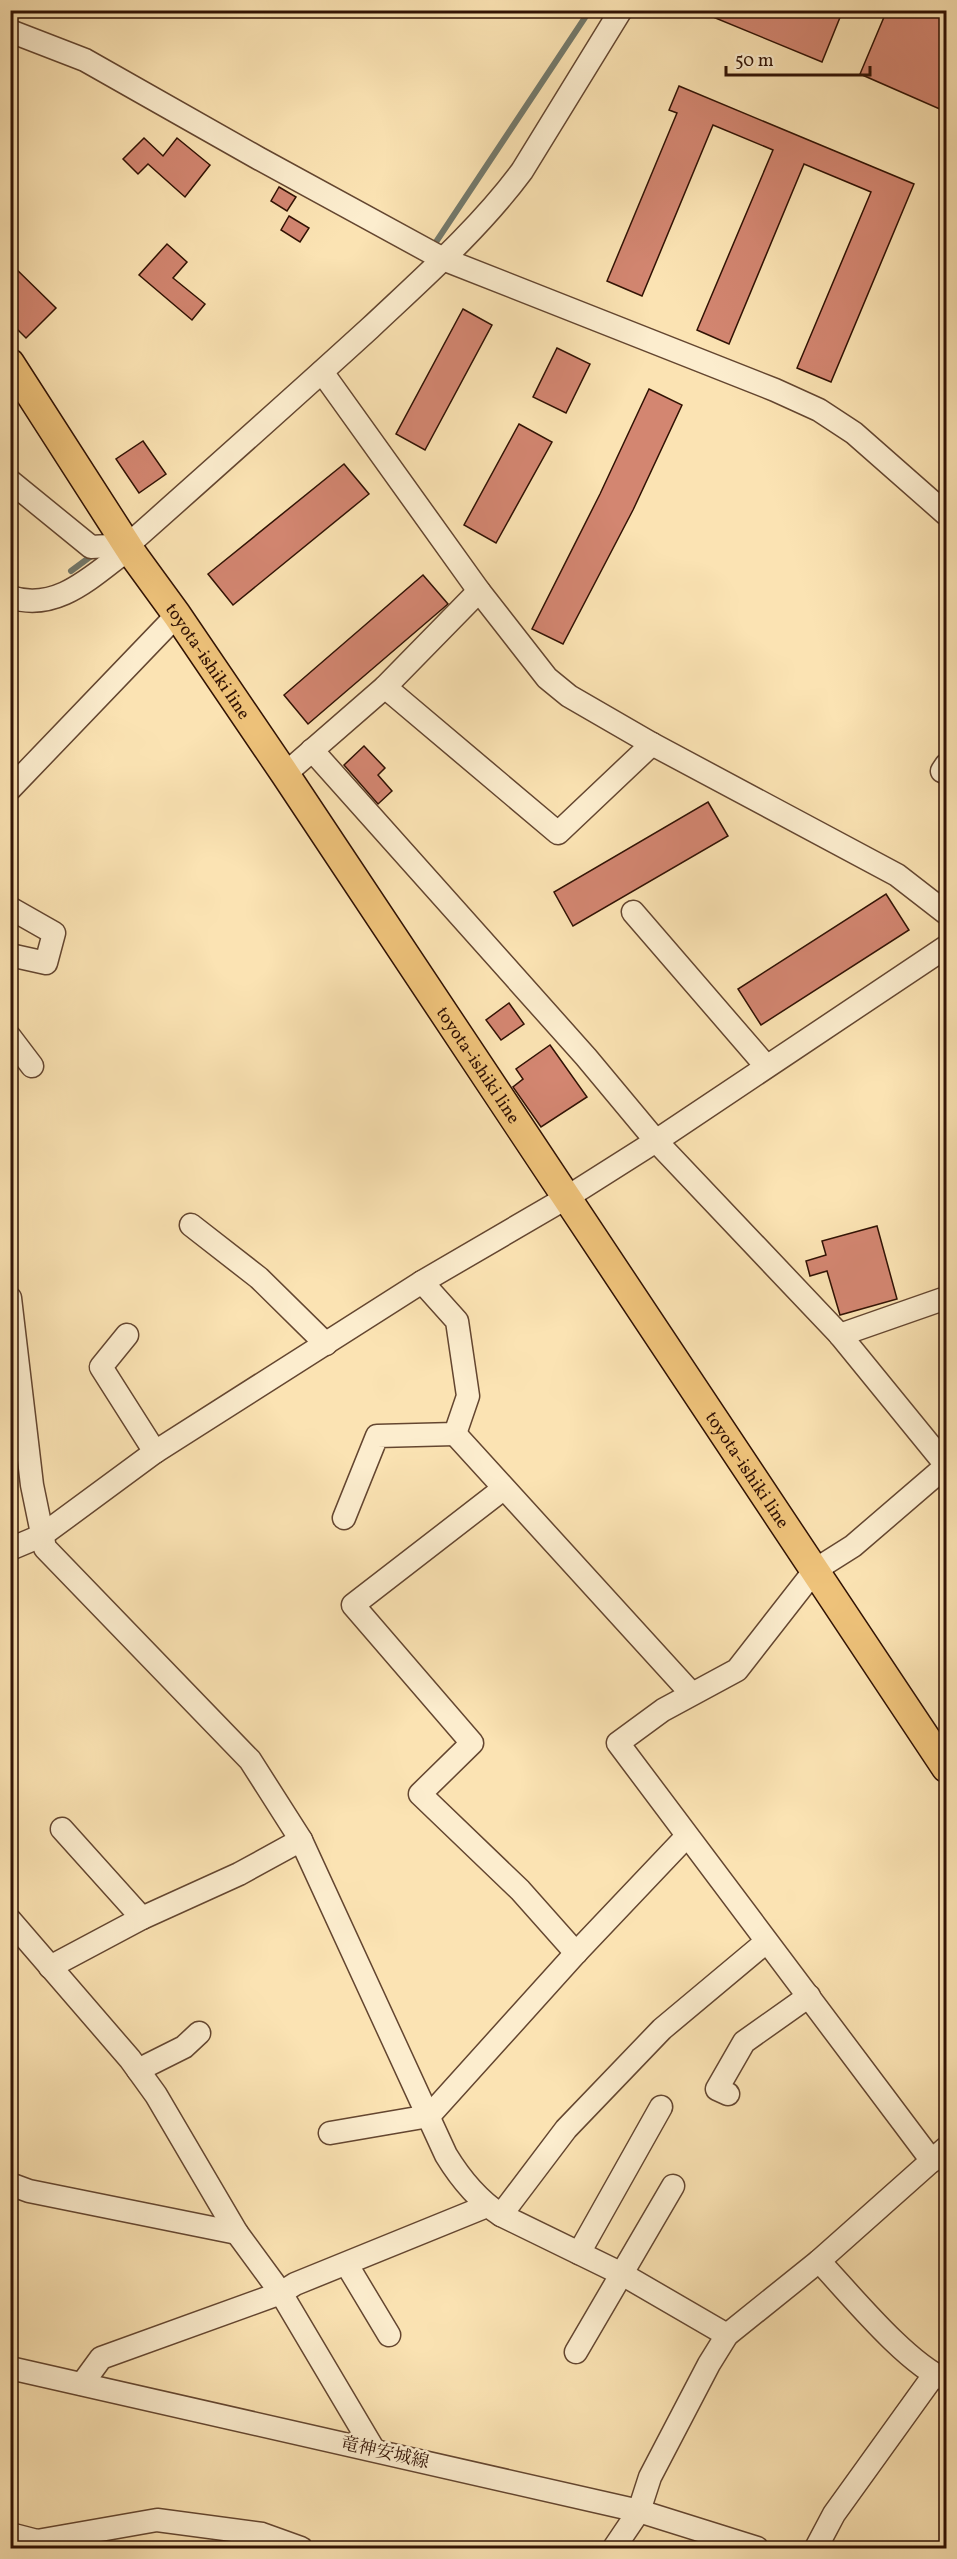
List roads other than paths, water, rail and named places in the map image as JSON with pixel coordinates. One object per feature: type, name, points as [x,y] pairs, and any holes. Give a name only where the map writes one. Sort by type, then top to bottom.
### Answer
[{"type":"main road","name":"toyota-ishiki line","points":[[10,363],[129,546],[285,774],[946,1768]]},
{"type":"street","points":[[10,597],[23,601],[43,601],[65,595],[129,546],[443,259],[507,192],[621,10]]},
{"type":"street","points":[[10,31],[85,60],[443,259],[775,390],[819,410],[854,434],[946,514]]},
{"type":"street","points":[[322,372],[479,591],[547,678],[569,696],[652,744],[897,875],[946,913]]},
{"type":"street","points":[[10,481],[91,547],[129,546]]},
{"type":"street","points":[[285,774],[385,687],[479,591]]},
{"type":"street","points":[[10,789],[177,615]]},
{"type":"street","points":[[385,687],[558,832],[652,744]]},
{"type":"street","points":[[312,750],[586,1058],[656,1141],[840,1335],[946,1466],[853,1546],[815,1570],[737,1670],[663,1710],[618,1743],[766,1942],[939,2154],[819,2261],[727,2335],[709,2364],[650,2477],[639,2511],[614,2548]]},
{"type":"street","points":[[946,765],[942,771],[946,773]]},
{"type":"street","points":[[10,908],[54,933],[46,963],[10,954]]},
{"type":"street","points":[[633,912],[766,1066]]},
{"type":"street","points":[[10,1549],[41,1536],[154,1452],[422,1282],[566,1198],[656,1141],[946,947]]},
{"type":"street","points":[[10,1037],[32,1066]]},
{"type":"street","points":[[192,1225],[259,1278],[326,1344]]},
{"type":"street","points":[[422,1282],[457,1321],[468,1396],[455,1434]]},
{"type":"street","points":[[10,1298],[14,1351],[32,1485],[45,1548],[250,1760],[302,1840],[456,2172],[494,2210],[622,2274],[727,2335]]},
{"type":"street","points":[[840,1335],[946,1298]]},
{"type":"street","points":[[127,1335],[101,1367],[154,1452]]},
{"type":"street","points":[[455,1434],[691,1693]]},
{"type":"street","points":[[344,1518],[377,1436],[455,1434]]},
{"type":"street","points":[[503,1489],[353,1605],[472,1743],[420,1794],[520,1890],[576,1953]]},
{"type":"street","points":[[62,1829],[142,1918]]},
{"type":"street","points":[[330,2133],[429,2116],[576,1953],[687,1836]]},
{"type":"street","points":[[50,1967],[142,1918],[239,1874],[302,1840]]},
{"type":"street","points":[[10,1920],[138,2070],[156,2095],[237,2233],[280,2293],[374,2450]]},
{"type":"street","points":[[82,2384],[101,2358],[280,2293],[295,2284],[494,2210],[566,2129],[662,2029],[766,1942]]},
{"type":"street","points":[[728,2094],[717,2089],[744,2042],[809,1996]]},
{"type":"street","points":[[138,2070],[184,2047],[199,2033]]},
{"type":"street","points":[[579,2253],[661,2108]]},
{"type":"street","points":[[10,2184],[29,2191],[237,2233]]},
{"type":"street","points":[[576,2352],[673,2186]]},
{"type":"street","points":[[816,2548],[834,2514],[940,2377],[900,2346],[819,2261]]},
{"type":"street","points":[[347,2265],[389,2335]]},
{"type":"street","name":"竜神安城線","points":[[10,2368],[639,2511],[757,2548]]},
{"type":"street","points":[[10,2534],[37,2541],[157,2520],[262,2534],[263,2543],[286,2541],[301,2548]]},
{"type":"waterway","points":[[432,248],[590,10]]},
{"type":"waterway","points":[[71,571],[94,554]]}]
